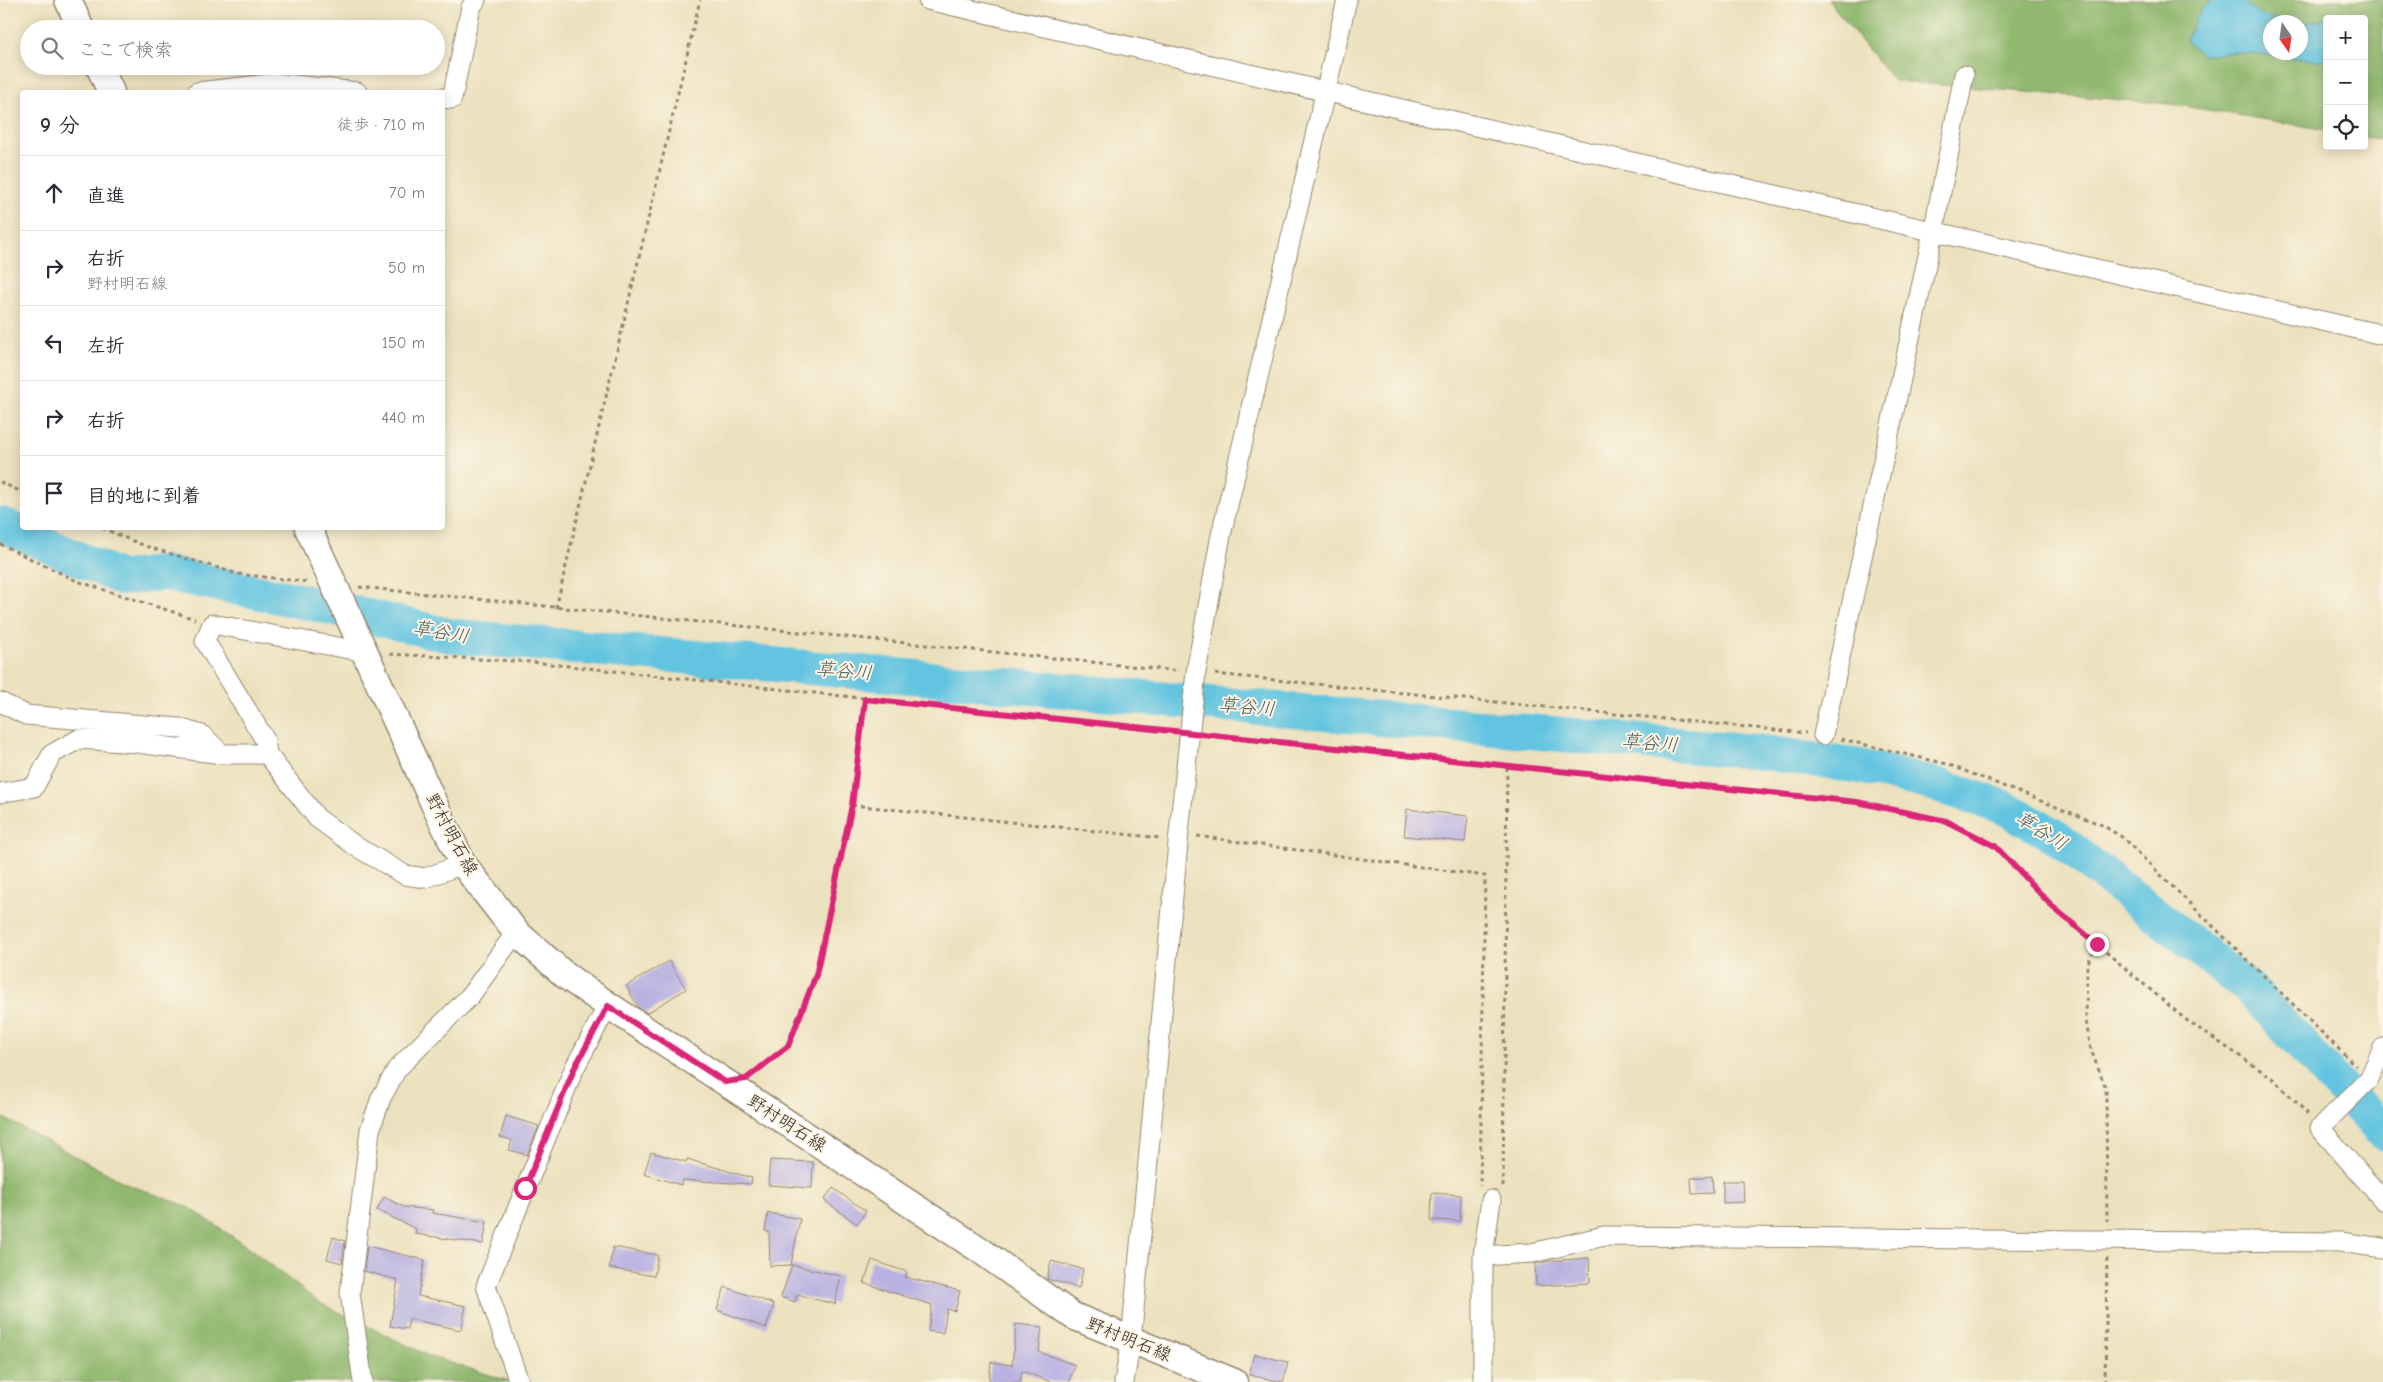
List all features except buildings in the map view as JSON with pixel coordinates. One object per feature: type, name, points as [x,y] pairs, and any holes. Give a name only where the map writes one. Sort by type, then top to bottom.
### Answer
[{"type":"main road","points":[[68,0],[77,20]]},
{"type":"main road","points":[[104,75],[111,90]]},
{"type":"main road","name":"野村明石線","points":[[309,530],[463,864],[516,932],[566,976],[608,1006],[980,1250],[1073,1316],[1234,1382]]},
{"type":"street","points":[[445,98],[452,99],[471,7],[476,0]]},
{"type":"street","points":[[928,0],[2383,336]]},
{"type":"street","points":[[1124,1382],[1131,1341],[1196,672],[1221,535],[1347,0]]},
{"type":"street","points":[[1823,735],[1933,233],[1964,75]]},
{"type":"street","points":[[215,90],[277,83],[340,90]]},
{"type":"street","points":[[365,652],[212,624],[205,641],[265,740],[267,754],[317,818],[357,847],[404,875],[424,878],[463,864]]},
{"type":"street","points":[[0,702],[26,715],[179,728],[202,735],[222,754]]},
{"type":"street","points":[[0,793],[34,787],[52,754],[79,739],[137,743],[222,754],[267,754]]},
{"type":"street","points":[[363,1382],[350,1293],[370,1130],[381,1098],[397,1069],[470,996],[516,932]]},
{"type":"street","points":[[519,1382],[512,1368],[486,1286],[574,1069],[608,1006]]},
{"type":"street","points":[[2383,1048],[2369,1079],[2320,1128],[2383,1200]]},
{"type":"street","points":[[1483,1382],[1483,1256],[1491,1200]]},
{"type":"street","points":[[1483,1256],[1532,1253],[1604,1236],[2340,1242],[2383,1248]]},
{"type":"path","points":[[556,608],[700,0]]},
{"type":"path","points":[[0,482],[20,491]]},
{"type":"path","points":[[107,530],[145,546],[238,574],[556,608],[1823,735],[1947,764],[2102,825],[2122,837],[2369,1079]]},
{"type":"path","points":[[0,544],[78,581],[212,624]]},
{"type":"path","points":[[365,652],[532,662],[1190,734],[1857,802],[1946,821],[1995,846],[2054,908],[2185,1018],[2272,1078],[2320,1128]]},
{"type":"path","points":[[725,1082],[746,1079],[788,1046],[816,975],[852,805],[865,699]]},
{"type":"path","points":[[852,805],[1179,837],[1485,876],[1480,1186],[1491,1200],[1503,1188],[1507,765]]},
{"type":"path","points":[[2097,944],[2087,966],[2086,1021],[2091,1050],[2106,1089],[2108,1240],[2105,1382]]},
{"type":"green space","points":[[1828,0],[2383,0],[2383,132],[2379,139],[2368,138],[2368,15],[2323,15],[2323,129],[2171,104],[1894,81]]},
{"type":"green space","points":[[0,1116],[129,1185],[187,1206],[252,1250],[318,1302],[429,1356],[512,1382],[0,1382]]},
{"type":"water","points":[[2212,0],[2241,0],[2263,15],[2263,55],[2234,52],[2202,55],[2186,40],[2202,8]]},
{"type":"water","points":[[2323,20],[2323,60],[2308,59],[2308,23]]},
{"type":"waterway","name":"草谷川","points":[[0,524],[122,578],[164,573],[325,606],[452,636],[1759,752],[1858,766],[1931,783],[2006,808],[2056,837],[2248,987],[2383,1133]]},
{"type":"route","points":[[525,1188],[574,1069],[608,1006],[725,1082],[746,1079],[788,1046],[816,975],[852,805],[865,699],[1857,802],[1946,821],[1995,846],[2054,908],[2097,944]]}]
